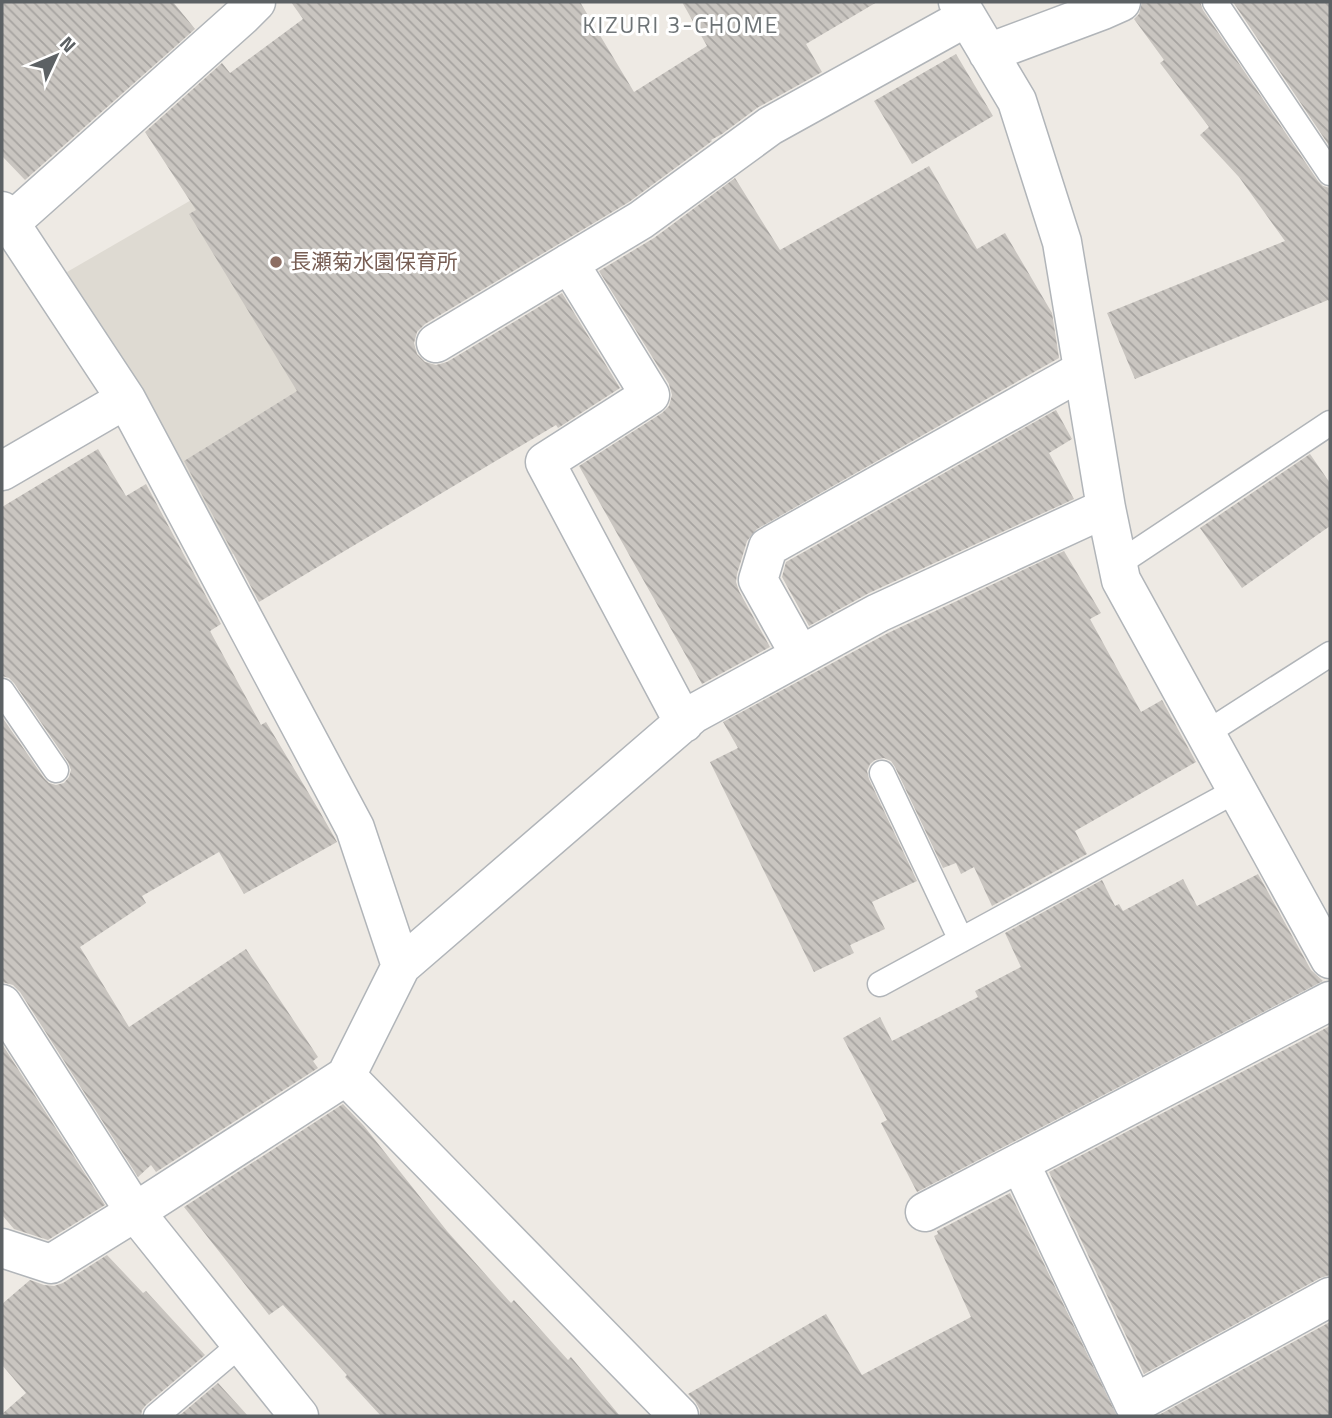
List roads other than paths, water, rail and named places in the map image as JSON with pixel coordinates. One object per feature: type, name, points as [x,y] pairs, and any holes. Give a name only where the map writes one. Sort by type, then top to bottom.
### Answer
[{"type":"street","points":[[256,2],[232,26],[5,217],[126,399],[355,828],[401,966]]},
{"type":"street","points":[[988,53],[1121,2]]},
{"type":"street","points":[[436,343],[641,220],[770,127],[962,10],[1017,101],[1062,242],[1106,508],[1121,580],[1237,790],[1324,935]]},
{"type":"street","points":[[569,263],[650,395],[545,462],[684,723]]},
{"type":"street","points":[[800,655],[758,580],[768,547],[1083,370]]},
{"type":"street","points":[[2,471],[126,399]]},
{"type":"street","points":[[2,1248],[51,1264],[346,1076],[401,966],[694,714],[878,613],[1106,508]]},
{"type":"street","points":[[925,1212],[1330,1001]]},
{"type":"street","points":[[2,1004],[135,1212],[299,1416]]},
{"type":"street","points":[[346,1076],[679,1416]]},
{"type":"street","points":[[1020,1163],[1134,1404],[1330,1297]]},
{"type":"lane","points":[[1215,2],[1330,173]]},
{"type":"lane","points":[[1118,564],[1330,423]]},
{"type":"lane","points":[[1205,734],[1330,654]]},
{"type":"lane","points":[[2,691],[56,770]]},
{"type":"lane","points":[[882,774],[961,940]]},
{"type":"lane","points":[[880,984],[1237,790]]},
{"type":"lane","points":[[156,1416],[241,1345]]},
{"type":"place","name":"長瀬菊水園保育所","points":[[276,262]]},
{"type":"district","name":"KIZURI 3-CHOME","points":[[681,25]]}]
